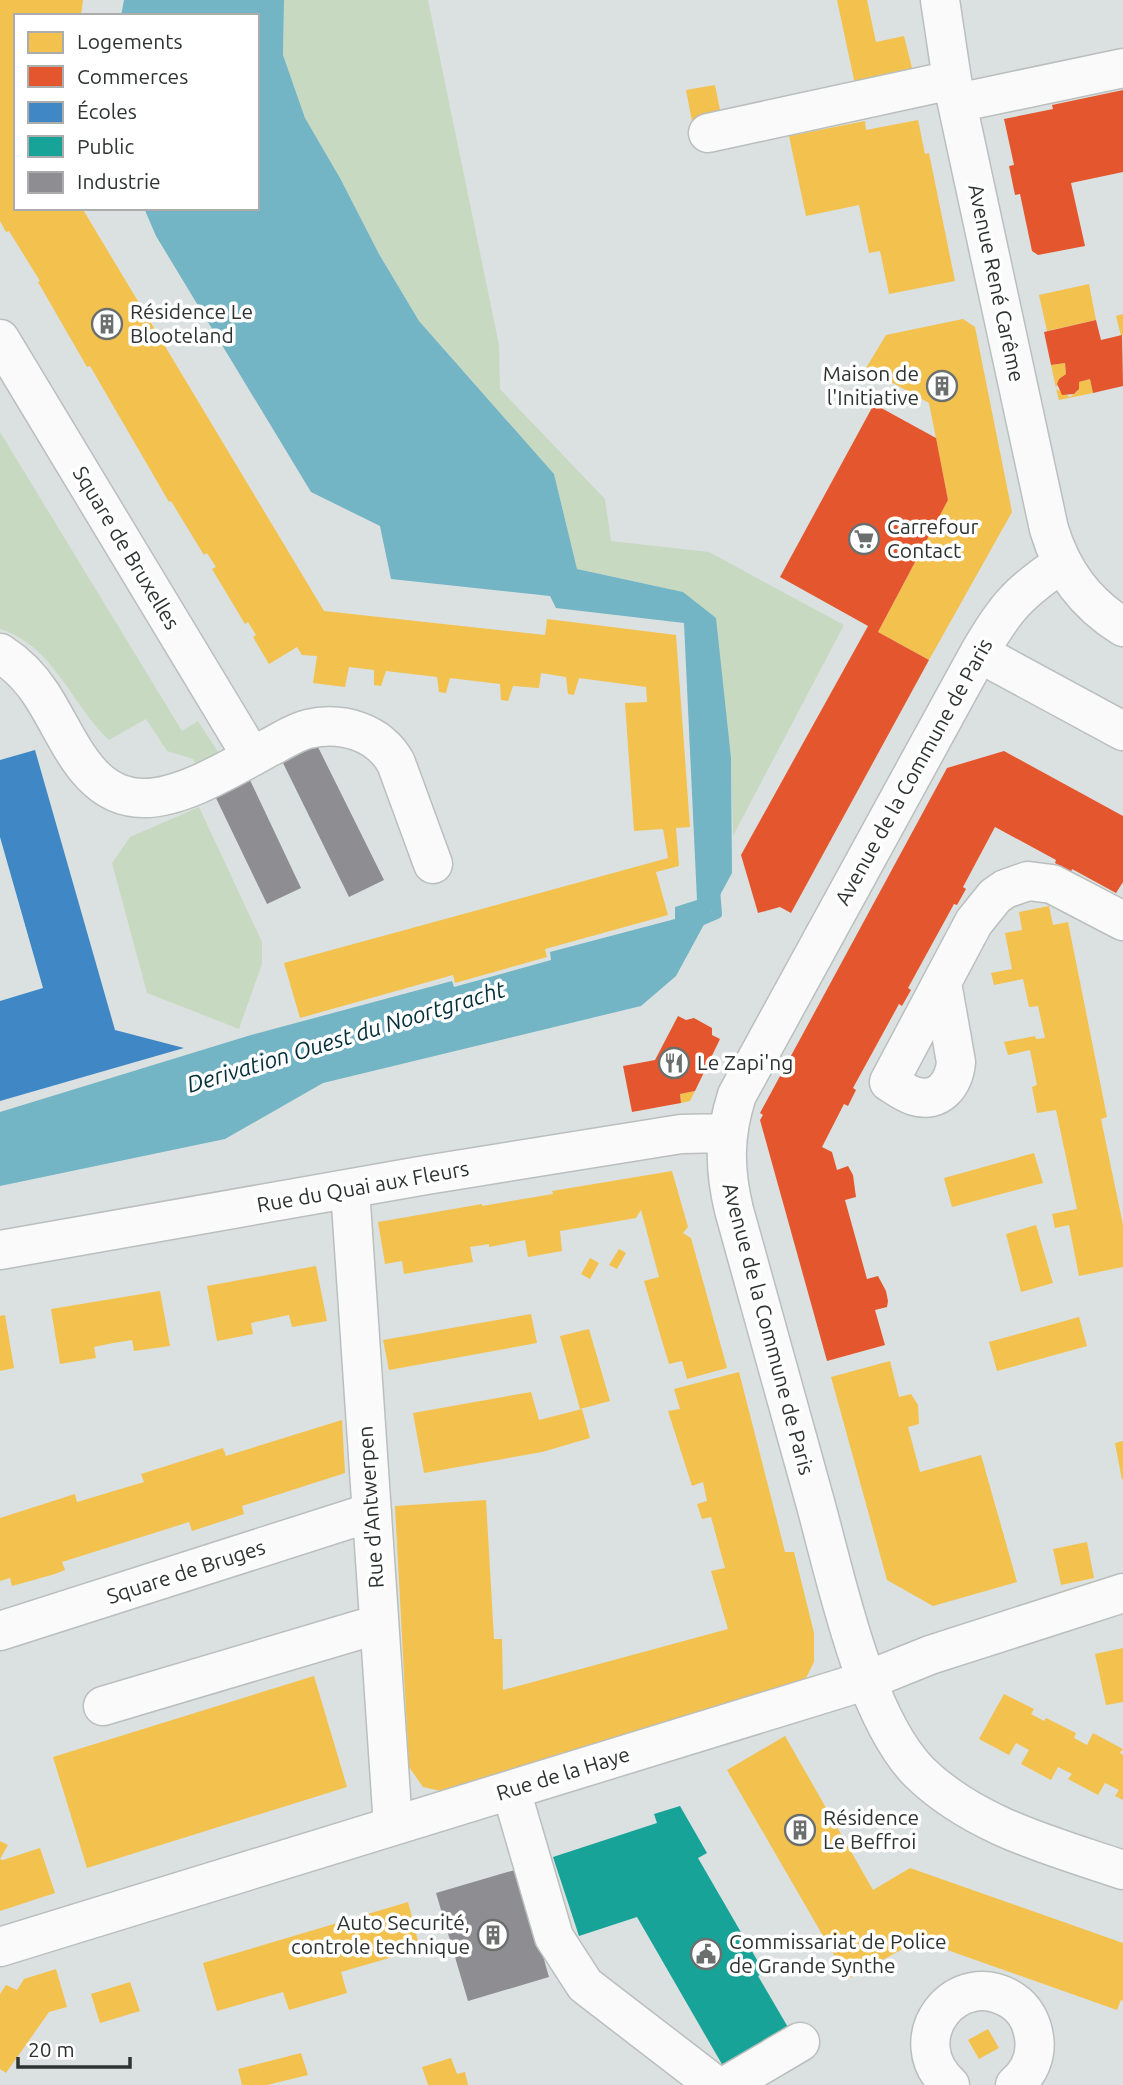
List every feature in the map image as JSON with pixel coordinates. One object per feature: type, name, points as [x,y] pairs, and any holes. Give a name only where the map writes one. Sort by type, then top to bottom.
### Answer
[{"type":"street","name":"Avenue René Carême","points":[[940,0],[954,92],[1049,529],[1061,564],[1088,600],[1123,627]]},
{"type":"street","points":[[708,133],[954,92],[1063,81],[1123,68]]},
{"type":"street","name":"Square de Bruxelles","points":[[0,338],[252,757]]},
{"type":"street","name":"Avenue de la Commune de Paris","points":[[1061,564],[1027,587],[1013,601],[979,653],[743,1083],[733,1106],[727,1133],[725,1166],[734,1210],[845,1609],[880,1711],[903,1753],[927,1779],[954,1801],[1035,1840],[1123,1870]]},
{"type":"street","points":[[0,653],[32,681],[92,777],[109,790],[129,798],[150,799],[174,792],[297,734],[321,727],[353,730],[379,740],[396,763],[433,864]]},
{"type":"street","points":[[979,653],[1123,730]]},
{"type":"street","points":[[942,982],[985,907],[995,896],[1017,884],[1040,882],[1062,887],[1123,921]]},
{"type":"street","name":"Rue du Quai aux Fleurs","points":[[0,1250],[681,1134],[727,1133]]},
{"type":"street","name":"Rue d'Antwerpen","points":[[350,1189],[393,1826]]},
{"type":"street","name":"Square de Bruges","points":[[0,1631],[372,1512]]},
{"type":"street","name":"Rue de la Haye","points":[[0,1947],[868,1680],[930,1655],[1123,1593]]},
{"type":"street","points":[[103,1706],[379,1624]]},
{"type":"street","points":[[511,1790],[554,1937],[585,1985],[715,2085]]},
{"type":"street","points":[[950,2085],[937,2071],[931,2054],[930,2038],[935,2021],[952,2001],[968,1993],[985,1991],[1002,1995],[1017,2004],[1031,2025],[1035,2042],[1033,2059],[1015,2085]]},
{"type":"street","points":[[727,2085],[800,2042]]},
{"type":"green space","points":[[284,0],[428,0],[499,345],[500,389],[605,499],[611,541],[709,552],[844,625],[733,836],[731,758],[683,592],[577,569],[554,474],[419,321],[305,118],[283,55]]},
{"type":"green space","points":[[0,432],[182,731],[198,721],[220,755],[198,768],[193,759],[167,751],[146,719],[109,740],[48,662],[19,637],[0,629]]},
{"type":"green space","points":[[199,807],[262,942],[262,964],[239,1029],[147,993],[112,863],[130,837]]},
{"type":"water","points":[[124,0],[284,0],[283,55],[305,118],[419,321],[554,474],[577,569],[683,592],[716,618],[731,758],[732,873],[676,976],[641,1006],[323,1083],[225,1139],[0,1186],[0,1112],[251,1035],[452,981],[454,987],[551,960],[550,952],[675,919],[675,907],[697,900],[684,623],[556,608],[550,596],[391,579],[380,526],[311,492],[156,236],[145,210],[259,210],[259,14],[121,14]]},
{"type":"building: Logements","points":[[0,0],[83,0],[81,14],[14,14],[14,210],[83,210],[324,611],[545,635],[547,619],[676,635],[690,827],[676,828],[679,866],[656,872],[668,915],[545,949],[547,957],[455,983],[453,975],[300,1018],[284,963],[668,858],[663,829],[634,831],[625,703],[647,702],[646,687],[579,678],[574,695],[568,694],[566,677],[541,673],[539,688],[513,686],[508,701],[501,700],[500,684],[450,678],[446,693],[439,692],[437,677],[386,671],[381,686],[374,685],[374,670],[349,667],[345,687],[313,683],[317,656],[302,655],[297,647],[269,664],[253,637],[256,635],[248,622],[245,624],[212,569],[216,567],[207,553],[204,555],[171,501],[169,502],[90,366],[87,367],[38,282],[40,281],[0,221]]},
{"type":"building: Logements","points":[[837,0],[867,0],[876,42],[904,36],[914,76],[856,89]]},
{"type":"building: Logements","points":[[715,85],[721,115],[692,121],[686,90]]},
{"type":"building: Logements","points":[[918,120],[925,154],[929,153],[955,281],[889,294],[880,251],[869,253],[859,205],[806,216],[789,136],[865,121],[866,130]]},
{"type":"building: Logements","points":[[1089,284],[1096,320],[1047,331],[1039,295]]},
{"type":"building: Logements","points":[[1123,314],[1123,335],[1121,336],[1116,316]]},
{"type":"building: Logements","points":[[963,319],[975,327],[1012,512],[929,660],[878,632],[948,500],[929,403],[866,368],[886,335]]},
{"type":"building: Logements","points":[[1065,363],[1066,374],[1059,379],[1056,388],[1051,365]]},
{"type":"building: Logements","points":[[1090,379],[1093,393],[1059,400],[1056,389],[1070,397],[1078,391],[1079,382]]},
{"type":"building: Logements","points":[[1049,906],[1053,925],[1068,922],[1107,1117],[1101,1119],[1123,1225],[1123,1267],[1079,1276],[1069,1225],[1055,1228],[1052,1214],[1077,1209],[1056,1110],[1037,1113],[1032,1087],[1037,1085],[1030,1050],[1008,1055],[1004,1042],[1035,1036],[1036,1039],[1045,1038],[1038,1006],[1029,1007],[1023,979],[994,985],[991,973],[1012,969],[1005,933],[1022,930],[1019,912]]},
{"type":"building: Logements","points":[[695,1091],[690,1101],[681,1103],[680,1094]]},
{"type":"building: Logements","points":[[1034,1153],[1043,1183],[952,1207],[944,1178]]},
{"type":"building: Logements","points":[[672,1171],[688,1227],[683,1233],[691,1238],[727,1368],[687,1379],[682,1361],[669,1364],[644,1281],[659,1277],[641,1210],[636,1218],[560,1231],[562,1251],[528,1257],[525,1240],[489,1247],[489,1244],[470,1247],[473,1262],[404,1274],[402,1261],[385,1264],[378,1222],[553,1194],[552,1191]]},
{"type":"building: Logements","points":[[1036,1225],[1053,1283],[1021,1292],[1006,1234]]},
{"type":"building: Logements","points":[[619,1249],[626,1253],[617,1269],[609,1265]]},
{"type":"building: Logements","points":[[590,1258],[599,1263],[590,1279],[581,1274]]},
{"type":"building: Logements","points":[[316,1266],[327,1321],[292,1327],[289,1315],[251,1323],[253,1334],[217,1341],[207,1286]]},
{"type":"building: Logements","points":[[160,1291],[170,1346],[134,1351],[132,1340],[113,1343],[94,1347],[96,1358],[60,1364],[51,1309]]},
{"type":"building: Logements","points":[[531,1314],[537,1343],[389,1370],[383,1340]]},
{"type":"building: Logements","points":[[5,1315],[14,1368],[0,1371],[0,1316]]},
{"type":"building: Logements","points":[[1079,1317],[1087,1346],[997,1371],[989,1342]]},
{"type":"building: Logements","points":[[589,1329],[610,1401],[580,1409],[560,1336]]},
{"type":"building: Logements","points":[[890,1361],[899,1397],[911,1394],[918,1405],[919,1424],[908,1427],[920,1472],[981,1455],[1017,1582],[933,1606],[887,1580],[831,1377]]},
{"type":"building: Logements","points":[[739,1372],[785,1552],[794,1552],[814,1633],[814,1662],[806,1678],[772,1691],[441,1791],[423,1787],[409,1767],[395,1506],[486,1500],[494,1639],[502,1639],[503,1690],[728,1629],[711,1571],[725,1568],[711,1517],[702,1519],[697,1504],[707,1501],[703,1482],[692,1486],[668,1411],[680,1409],[674,1389]]},
{"type":"building: Logements","points":[[531,1392],[539,1420],[582,1409],[590,1438],[542,1452],[424,1473],[413,1413]]},
{"type":"building: Logements","points":[[342,1420],[345,1473],[242,1506],[244,1514],[192,1531],[189,1522],[62,1562],[65,1570],[55,1574],[12,1586],[10,1578],[0,1581],[0,1518],[75,1494],[77,1502],[144,1482],[141,1474],[223,1448],[226,1456]]},
{"type":"building: Logements","points":[[1123,1441],[1123,1479],[1122,1480],[1115,1443]]},
{"type":"building: Logements","points":[[1087,1542],[1094,1578],[1061,1585],[1053,1549]]},
{"type":"building: Logements","points":[[1123,1648],[1123,1702],[1106,1705],[1095,1654]]},
{"type":"building: Logements","points":[[314,1676],[347,1787],[87,1868],[53,1757]]},
{"type":"building: Logements","points":[[1004,1694],[1034,1709],[1031,1714],[1044,1721],[1046,1718],[1076,1733],[1074,1738],[1087,1745],[1093,1733],[1123,1749],[1120,1753],[1123,1755],[1123,1800],[1115,1796],[1119,1790],[1105,1783],[1098,1795],[1068,1779],[1072,1774],[1058,1767],[1051,1780],[1021,1764],[1029,1750],[1016,1743],[1009,1755],[979,1739]]},
{"type":"building: Logements","points":[[785,1736],[873,1890],[910,1868],[1123,1943],[1123,2001],[1121,2000],[1117,2010],[919,1940],[848,1979],[727,1770]]},
{"type":"building: Logements","points":[[0,1841],[8,1845],[0,1859]]},
{"type":"building: Logements","points":[[40,1848],[55,1893],[0,1911],[0,1859]]},
{"type":"building: Logements","points":[[408,1902],[420,1949],[341,1972],[347,1993],[289,2010],[283,1992],[217,2011],[203,1963]]},
{"type":"building: Logements","points":[[56,1969],[67,2007],[49,2012],[6,2073],[0,2069],[0,1994],[6,1985],[17,1990],[24,1979]]},
{"type":"building: Logements","points":[[130,1982],[140,2011],[100,2023],[91,1994]]},
{"type":"building: Logements","points":[[988,2029],[999,2048],[979,2059],[968,2040]]},
{"type":"building: Logements","points":[[301,2053],[308,2075],[267,2085],[242,2085],[238,2069]]},
{"type":"building: Logements","points":[[451,2058],[457,2074],[465,2072],[468,2085],[428,2085],[422,2067]]},
{"type":"building: Commerces","points":[[1123,90],[1123,172],[1071,183],[1085,246],[1038,255],[1032,251],[1020,194],[1015,195],[1009,166],[1014,165],[1004,119],[1053,109],[1052,105]]},
{"type":"building: Commerces","points":[[1096,320],[1101,340],[1122,335],[1123,386],[1093,393],[1090,379],[1079,382],[1079,389],[1074,394],[1062,395],[1057,384],[1066,374],[1065,363],[1051,365],[1044,332]]},
{"type":"building: Commerces","points":[[874,404],[936,438],[948,500],[878,632],[929,660],[791,913],[780,907],[758,913],[741,855],[868,626],[780,577]]},
{"type":"building: Commerces","points":[[1004,751],[1123,816],[1123,882],[1116,893],[1072,869],[1071,872],[1055,863],[1056,860],[995,827],[963,887],[966,889],[957,905],[954,904],[908,988],[911,990],[902,1006],[899,1004],[853,1088],[856,1090],[848,1106],[844,1104],[822,1147],[832,1152],[837,1170],[848,1166],[853,1175],[856,1197],[845,1200],[867,1279],[878,1276],[888,1301],[887,1307],[875,1310],[885,1345],[827,1361],[760,1120],[763,1115],[760,1113],[947,768]]},
{"type":"building: Commerces","name":"Le Zapi'ng","points":[[678,1016],[686,1020],[694,1018],[712,1028],[712,1035],[720,1039],[695,1091],[680,1094],[681,1103],[632,1112],[623,1066],[655,1060]]},
{"type":"building: Écoles","points":[[35,750],[115,1030],[184,1048],[0,1101],[0,1001],[43,988],[0,837],[0,760]]},
{"type":"building: Public","name":"Commissariat de Police de Grande Synthe","points":[[680,1806],[707,1853],[698,1858],[764,1972],[758,1976],[789,2029],[723,2066],[637,1917],[579,1936],[553,1857],[657,1823],[654,1814]]},
{"type":"building: Industrie","points":[[317,745],[384,880],[349,897],[283,763]]},
{"type":"building: Industrie","points":[[249,778],[301,888],[267,904],[215,796]]},
{"type":"building: Industrie","name":"Auto Securité, controle technique","points":[[518,1869],[549,1977],[468,2001],[436,1893]]},
{"type":"waterway","name":"Derivation Ouest du Noortgracht","points":[[696,923],[717,914],[715,890]]},
{"type":"place","name":"Résidence Le Blooteland","points":[[107,324]]},
{"type":"place","name":"Maison de l'Initiative","points":[[942,386]]},
{"type":"place","name":"Carrefour Contact","points":[[864,539]]},
{"type":"place","name":"Le Zapi'ng","points":[[674,1063]]},
{"type":"place","name":"Résidence Le Beffroi","points":[[800,1830]]},
{"type":"place","name":"Auto Securité, controle technique","points":[[493,1935]]},
{"type":"place","name":"Commissariat de Police de Grande Synthe","points":[[706,1954]]}]
